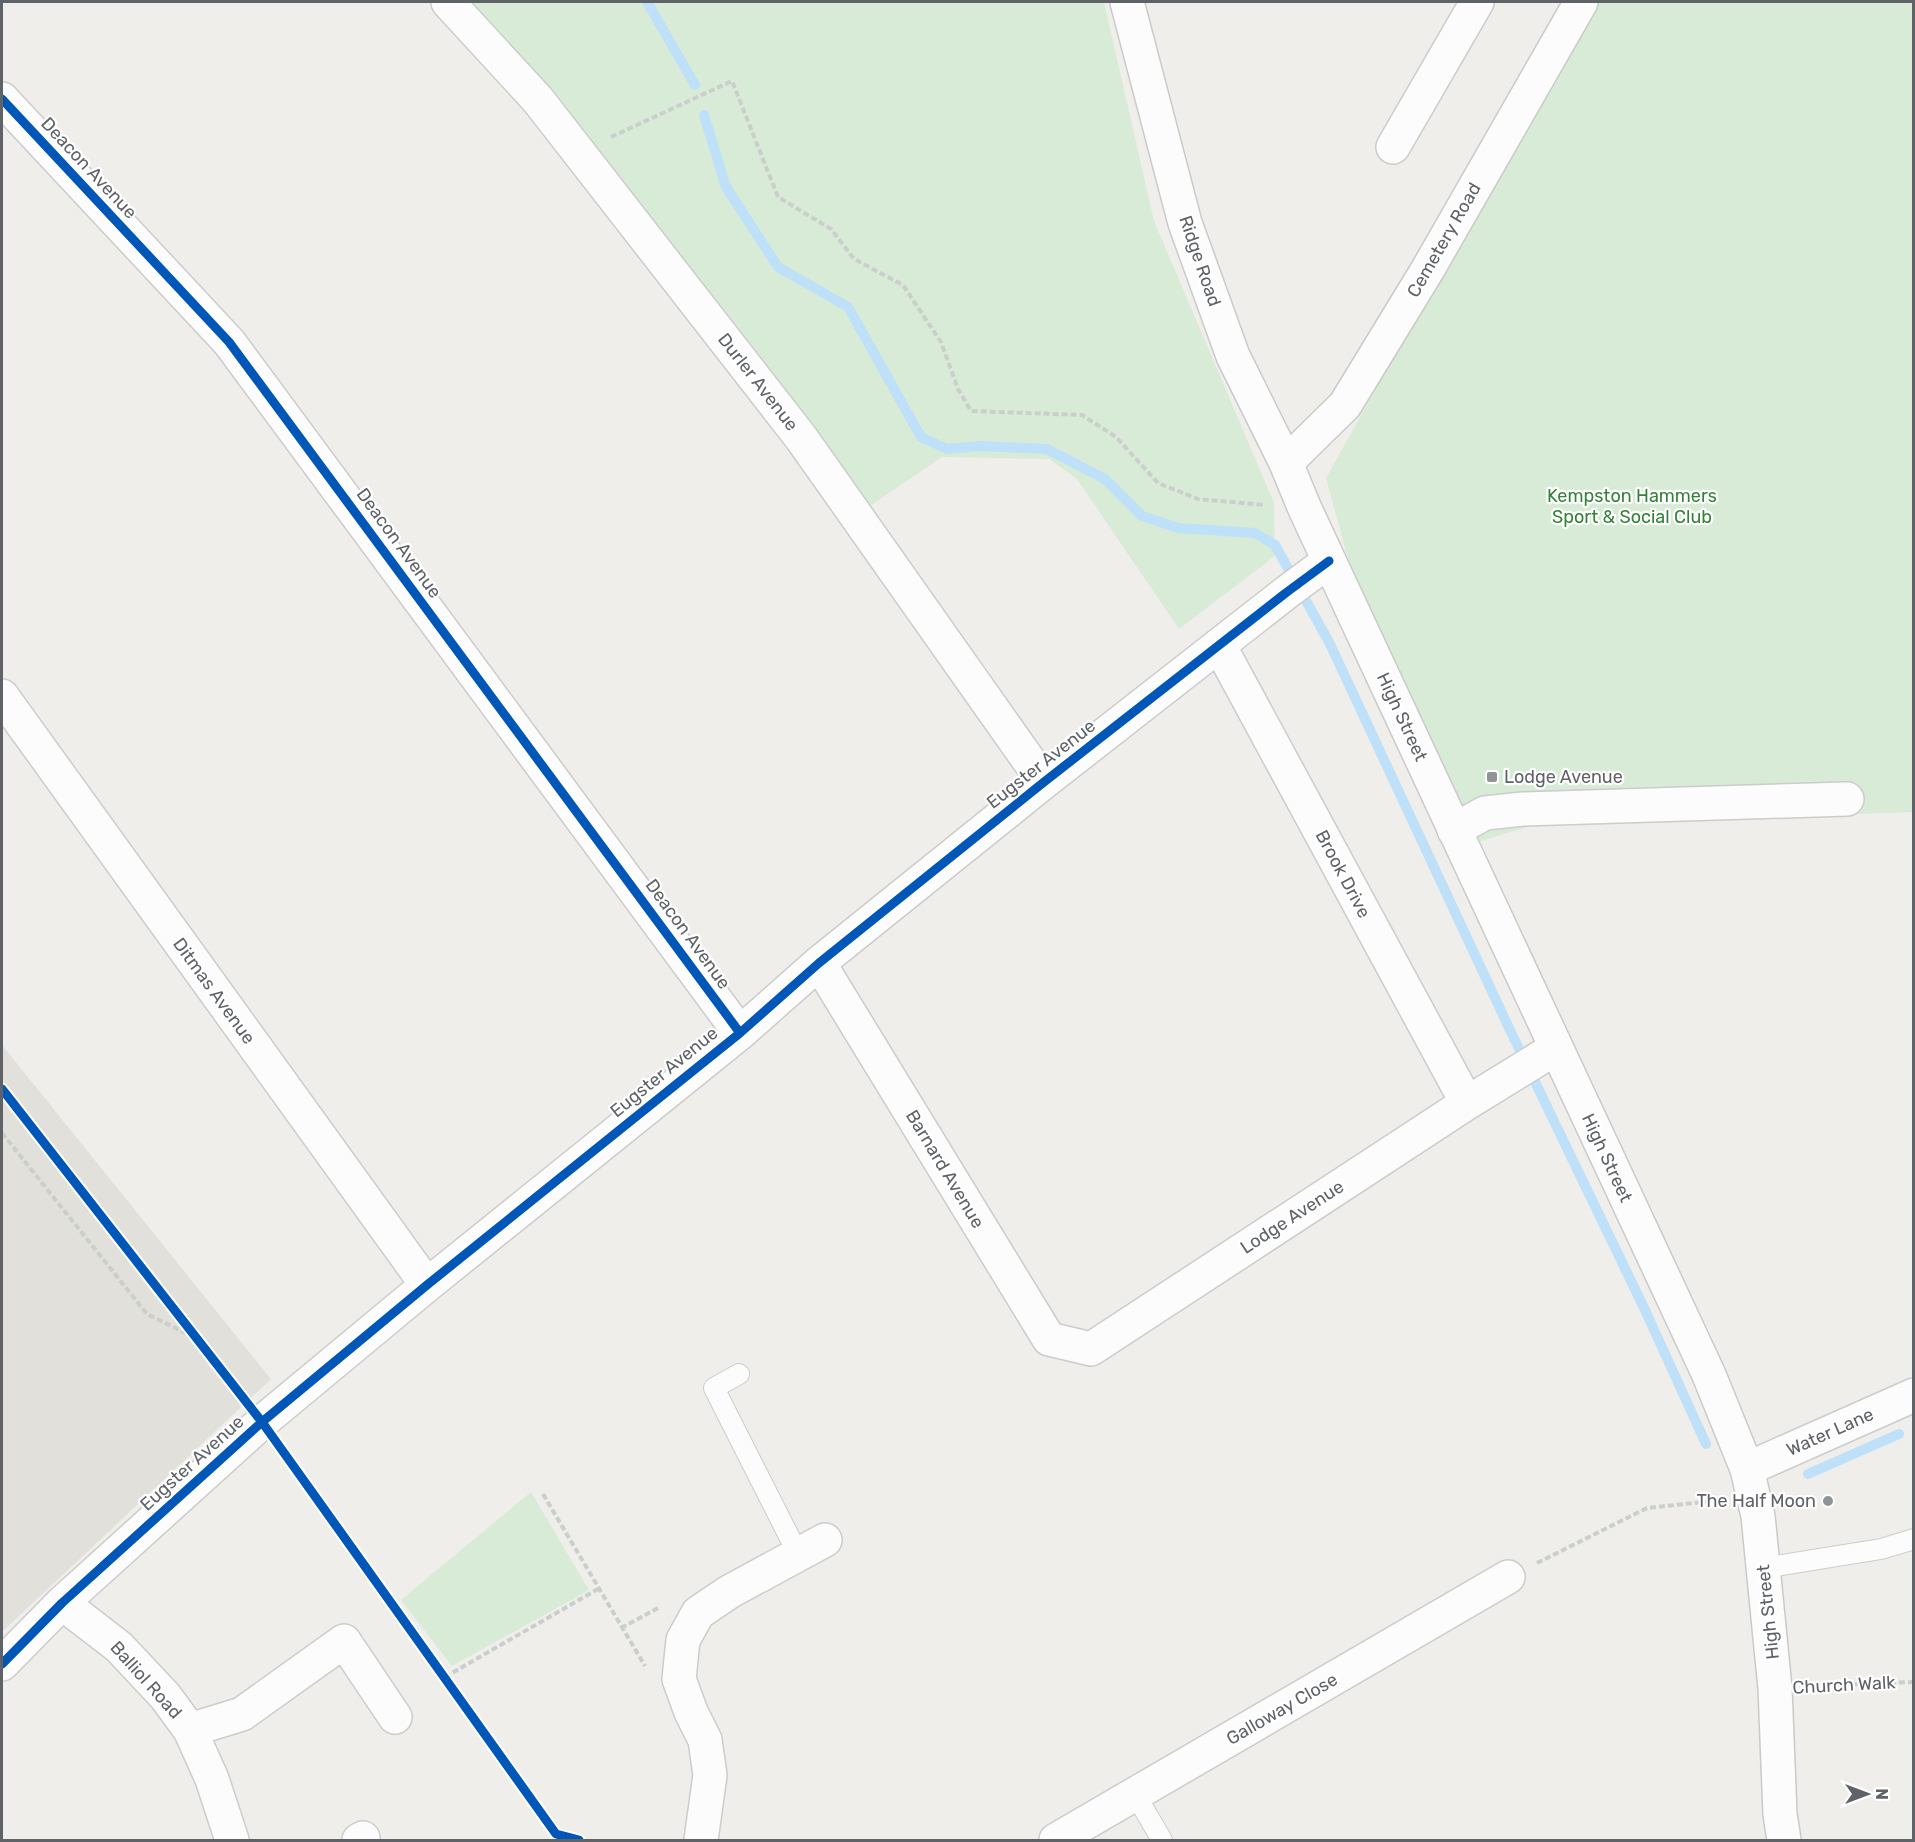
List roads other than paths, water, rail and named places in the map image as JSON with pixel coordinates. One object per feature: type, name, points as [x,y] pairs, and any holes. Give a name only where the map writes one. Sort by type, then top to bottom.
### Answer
[{"type":"street","name":"Durler Avenue","points":[[448,2],[538,100],[802,439],[1044,782]]},
{"type":"street","name":"Ridge Road","points":[[1127,2],[1185,224],[1233,356],[1286,463],[1305,509]]},
{"type":"street","points":[[1392,147],[1477,2]]},
{"type":"street","name":"Cemetery Road","points":[[1286,463],[1346,405],[1428,269],[1581,2]]},
{"type":"street","name":"Deacon Avenue","points":[[2,99],[229,342],[740,1032]]},
{"type":"street","name":"High Street","points":[[1305,509],[1307,577],[1454,830],[1537,1060],[1709,1375],[1747,1469],[1758,1516],[1764,1568],[1775,1688],[1780,1814],[1784,1840]]},
{"type":"street","name":"Eugster Avenue","points":[[2,1664],[62,1604],[262,1422],[426,1285],[740,1032],[819,963],[1044,782],[1307,577]]},
{"type":"street","name":"Brook Drive","points":[[1219,645],[1467,1103]]},
{"type":"street","name":"Ditmas Avenue","points":[[2,696],[426,1285]]},
{"type":"street","points":[[1454,830],[1485,813],[1523,809],[1847,799]]},
{"type":"street","name":"Barnard Avenue","points":[[819,963],[1049,1339],[1091,1349]]},
{"type":"street","name":"Lodge Avenue","points":[[1091,1349],[1467,1103],[1537,1060]]},
{"type":"street","name":"Water Lane","points":[[1747,1469],[1914,1395]]},
{"type":"street","points":[[702,1840],[710,1775],[705,1740],[691,1712],[679,1678],[683,1640],[698,1613],[729,1592],[812,1547]]},
{"type":"street","name":"Galloway Close","points":[[1056,1840],[1508,1577]]},
{"type":"street","name":"Balliol Road","points":[[62,1604],[119,1647],[165,1696],[190,1730],[212,1779],[232,1840]]},
{"type":"street","points":[[190,1730],[243,1714],[344,1641],[394,1717]]},
{"type":"lane","points":[[739,1374],[714,1388],[812,1547]]},
{"type":"lane","points":[[1764,1568],[1881,1549],[1914,1539]]},
{"type":"lane","points":[[1135,1794],[1162,1840]]},
{"type":"waterway","points":[[647,2],[695,85]]},
{"type":"waterway","points":[[704,115],[726,187],[778,267],[848,307],[921,437],[947,449],[980,446],[1047,449],[1105,479],[1142,516],[1178,528],[1255,533],[1275,545],[1330,644],[1706,1444]]},
{"type":"waterway","points":[[1808,1474],[1899,1434]]},
{"type":"place","name":"Lodge Avenue","points":[[1492,777]]},
{"type":"place","name":"The Half Moon","points":[[1828,1501]]},
{"type":"park label","name":"Kempston Hammers Sport & Social Club","points":[[1632,506]]}]
